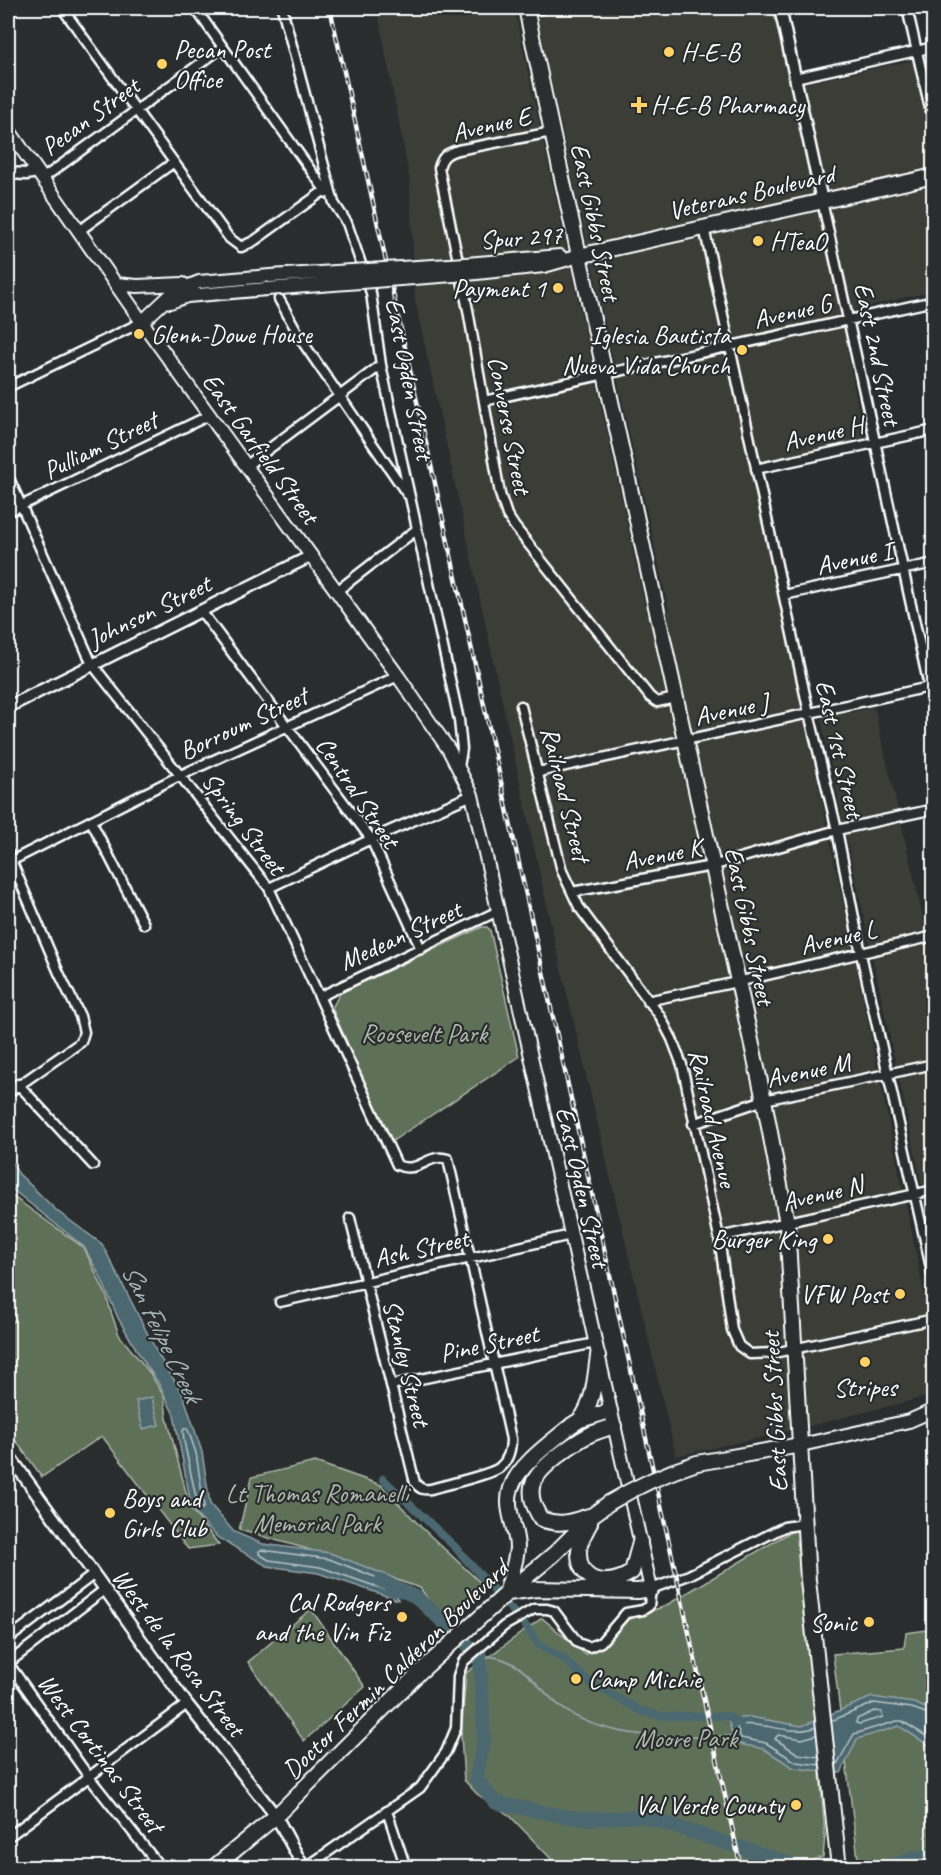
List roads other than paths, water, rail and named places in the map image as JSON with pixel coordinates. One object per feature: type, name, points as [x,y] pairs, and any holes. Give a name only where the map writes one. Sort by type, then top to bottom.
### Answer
[{"type":"main road","name":"East Gibbs Street","points":[[526,9],[764,1100],[787,1223],[804,1524],[838,1864]]},
{"type":"main road","name":"East Garfield Street","points":[[8,129],[142,322],[398,676],[459,767],[472,795]]},
{"type":"main road","name":"Veterans Boulevard","points":[[579,256],[933,176]]},
{"type":"main road","name":"Spur 297","points":[[142,322],[174,292],[199,282],[270,276],[544,266],[579,256]]},
{"type":"main road","name":"Spur 297","points":[[142,322],[169,303],[187,296],[466,269]]},
{"type":"main road","points":[[116,284],[172,285],[199,282]]},
{"type":"main road","name":"East Ogden Street","points":[[472,795],[651,1589]]},
{"type":"main road","points":[[596,1349],[591,1399],[585,1413],[580,1420],[523,1469],[511,1489],[509,1508],[516,1548],[506,1594],[536,1589],[630,1592],[651,1589]]},
{"type":"main road","points":[[801,1445],[909,1420],[933,1410]]},
{"type":"main road","points":[[580,1420],[610,1411]]},
{"type":"main road","points":[[594,1514],[566,1524],[553,1524],[541,1519],[532,1499],[532,1488],[535,1479],[545,1467],[572,1445],[591,1434],[614,1426]]},
{"type":"main road","name":"Doctor Fermin Calderon Boulevard","points":[[213,1868],[276,1816],[421,1671],[506,1594],[555,1554],[594,1514],[609,1503],[640,1485],[696,1463],[801,1445]]},
{"type":"main road","points":[[594,1514],[580,1545],[579,1556],[591,1578],[613,1582],[632,1572],[640,1542]]},
{"type":"street","points":[[62,8],[229,238],[241,247],[254,242],[325,190]]},
{"type":"street","points":[[195,8],[334,203]]},
{"type":"street","points":[[276,8],[284,19]]},
{"type":"street","name":"East Ogden Street","points":[[282,8],[334,203],[347,223],[371,293],[381,365],[459,720],[462,749],[459,767]]},
{"type":"street","points":[[526,9],[543,8]]},
{"type":"street","name":"East 2nd Street","points":[[780,8],[902,569],[931,686],[933,709]]},
{"type":"street","points":[[907,8],[933,126]]},
{"type":"street","name":"Pecan Street","points":[[8,173],[39,175],[136,111],[223,47]]},
{"type":"street","points":[[795,78],[933,47]]},
{"type":"street","name":"Avenue E","points":[[441,159],[448,153],[458,150],[552,132]]},
{"type":"street","name":"Converse Street","points":[[441,159],[440,178],[468,310],[500,494],[507,515],[650,697],[657,702],[675,698]]},
{"type":"street","points":[[79,231],[174,162]]},
{"type":"street","name":"East 1st Street","points":[[704,227],[809,713],[837,830],[861,954],[933,1281]]},
{"type":"street","points":[[279,299],[304,344],[411,499]]},
{"type":"street","name":"Avenue G","points":[[484,401],[933,301]]},
{"type":"street","points":[[8,387],[142,322]]},
{"type":"street","points":[[246,466],[381,365]]},
{"type":"street","name":"Pulliam Street","points":[[8,512],[210,416]]},
{"type":"street","name":"Avenue H","points":[[756,469],[933,430]]},
{"type":"street","name":"Spring Street","points":[[8,476],[92,664],[269,888],[398,1165],[410,1169],[437,1158],[448,1159],[470,1258]]},
{"type":"street","points":[[337,591],[416,530]]},
{"type":"street","name":"Johnson Street","points":[[8,707],[311,556]]},
{"type":"street","name":"Avenue I","points":[[784,595],[933,562]]},
{"type":"street","name":"Central Street","points":[[201,611],[371,839],[421,949]]},
{"type":"street","name":"Borroum Street","points":[[9,857],[91,821],[181,775],[288,725],[398,676]]},
{"type":"street","name":"Avenue J","points":[[538,772],[931,686]]},
{"type":"street","name":"Railroad Street","points":[[521,706],[562,871],[572,892]]},
{"type":"street","points":[[269,888],[371,839],[472,795]]},
{"type":"street","name":"Avenue K","points":[[572,892],[712,866],[837,830],[933,809]]},
{"type":"street","points":[[91,821],[144,924]]},
{"type":"street","points":[[8,1093],[81,1042],[84,1032],[80,1016],[9,857]]},
{"type":"street","name":"Railroad Avenue","points":[[572,892],[579,907],[660,1016],[682,1065],[719,1237],[729,1314],[739,1346],[750,1354],[774,1353],[795,1348]]},
{"type":"street","name":"Medean Street","points":[[319,997],[498,911]]},
{"type":"street","name":"Avenue L","points":[[647,1001],[933,936]]},
{"type":"street","name":"Avenue M","points":[[693,1124],[764,1100],[933,1064]]},
{"type":"street","points":[[18,1084],[93,1164]]},
{"type":"street","name":"Avenue N","points":[[719,1237],[933,1190]]},
{"type":"street","name":"Stanley Street","points":[[350,1218],[415,1483],[424,1490],[498,1469],[506,1460],[511,1450],[511,1439],[494,1363]]},
{"type":"street","name":"Ash Street","points":[[280,1302],[571,1235]]},
{"type":"street","points":[[470,1258],[494,1363]]},
{"type":"street","points":[[795,1348],[933,1319]]},
{"type":"street","name":"Pine Street","points":[[391,1385],[494,1363],[596,1349]]},
{"type":"street","name":"West de la Rosa Street","points":[[9,1458],[188,1704],[276,1816],[304,1868]]},
{"type":"street","points":[[304,1868],[420,1788],[446,1752],[456,1728],[458,1676],[463,1662],[526,1612],[541,1608],[554,1611],[578,1643],[589,1647],[601,1642],[626,1613],[643,1610],[649,1606],[651,1589],[689,1575],[784,1527],[804,1524]]},
{"type":"street","points":[[8,1639],[93,1575]]},
{"type":"street","points":[[8,1663],[104,1590]]},
{"type":"street","name":"West Cortinas Street","points":[[8,1663],[89,1777],[161,1868]]},
{"type":"street","points":[[8,1837],[188,1704]]},
{"type":"street","points":[[387,1810],[406,1868]]},
{"type":"water","points":[[8,1155],[18,1173],[57,1211],[102,1244],[159,1356],[183,1394],[202,1452],[210,1504],[234,1532],[263,1544],[330,1553],[394,1578],[398,1600],[318,1573],[267,1566],[217,1537],[192,1510],[174,1415],[159,1384],[118,1318],[101,1278],[84,1247],[8,1186]]},
{"type":"water","points":[[152,1397],[159,1425],[143,1429],[136,1401]]},
{"type":"water","points":[[872,1697],[914,1703],[933,1711],[933,1748],[899,1726],[857,1739],[841,1773],[794,1768],[764,1749],[735,1743],[728,1720],[750,1717],[802,1726]]},
{"type":"waterway","points":[[383,1479],[454,1546],[525,1625],[539,1645],[562,1658],[592,1684],[641,1711],[662,1716],[727,1716],[740,1724]]},
{"type":"waterway","name":"San Felipe Creek","points":[[381,1581],[416,1597],[480,1656],[484,1740],[476,1779],[496,1803],[568,1817],[593,1819],[643,1816],[803,1868]]},
{"type":"waterway","points":[[480,1656],[496,1657],[510,1662],[521,1669],[561,1707],[573,1715],[610,1729],[652,1736],[735,1736]]},
{"type":"waterway","name":"San Felipe Creek","points":[[884,1868],[934,1853]]},
{"type":"waterway","name":"San Felipe Creek","points":[[914,1859],[934,1861]]},
{"type":"railway","points":[[330,8],[741,1868]]},
{"type":"place","name":"H-E-B","points":[[669,52]]},
{"type":"place","name":"Pecan Post Office","points":[[162,64]]},
{"type":"place","name":"H-E-B Pharmacy","points":[[639,105]]},
{"type":"place","name":"HTeaO","points":[[758,241]]},
{"type":"place","name":"Payment 1","points":[[558,288]]},
{"type":"place","name":"Glenn-Dowe House","points":[[139,334]]},
{"type":"place","name":"Iglesia Bautista Nueva Vida Church","points":[[742,350]]},
{"type":"place","name":"Burger King","points":[[828,1239]]},
{"type":"place","name":"VFW Post","points":[[900,1294]]},
{"type":"place","name":"Stripes","points":[[865,1362]]},
{"type":"place","name":"Boys and Girls Club","points":[[110,1513]]},
{"type":"place","name":"Cal Rodgers and the Vin Fiz","points":[[402,1617]]},
{"type":"place","name":"Sonic","points":[[869,1622]]},
{"type":"place","name":"Camp Michie","points":[[576,1679]]},
{"type":"place","name":"Val Verde County","points":[[796,1805]]},
{"type":"park label","name":"Roosevelt Park","points":[[424,1033]]},
{"type":"park label","name":"Lt Thomas Romanelli Memorial Park","points":[[317,1508]]},
{"type":"park label","name":"Moore Park","points":[[686,1738]]}]
